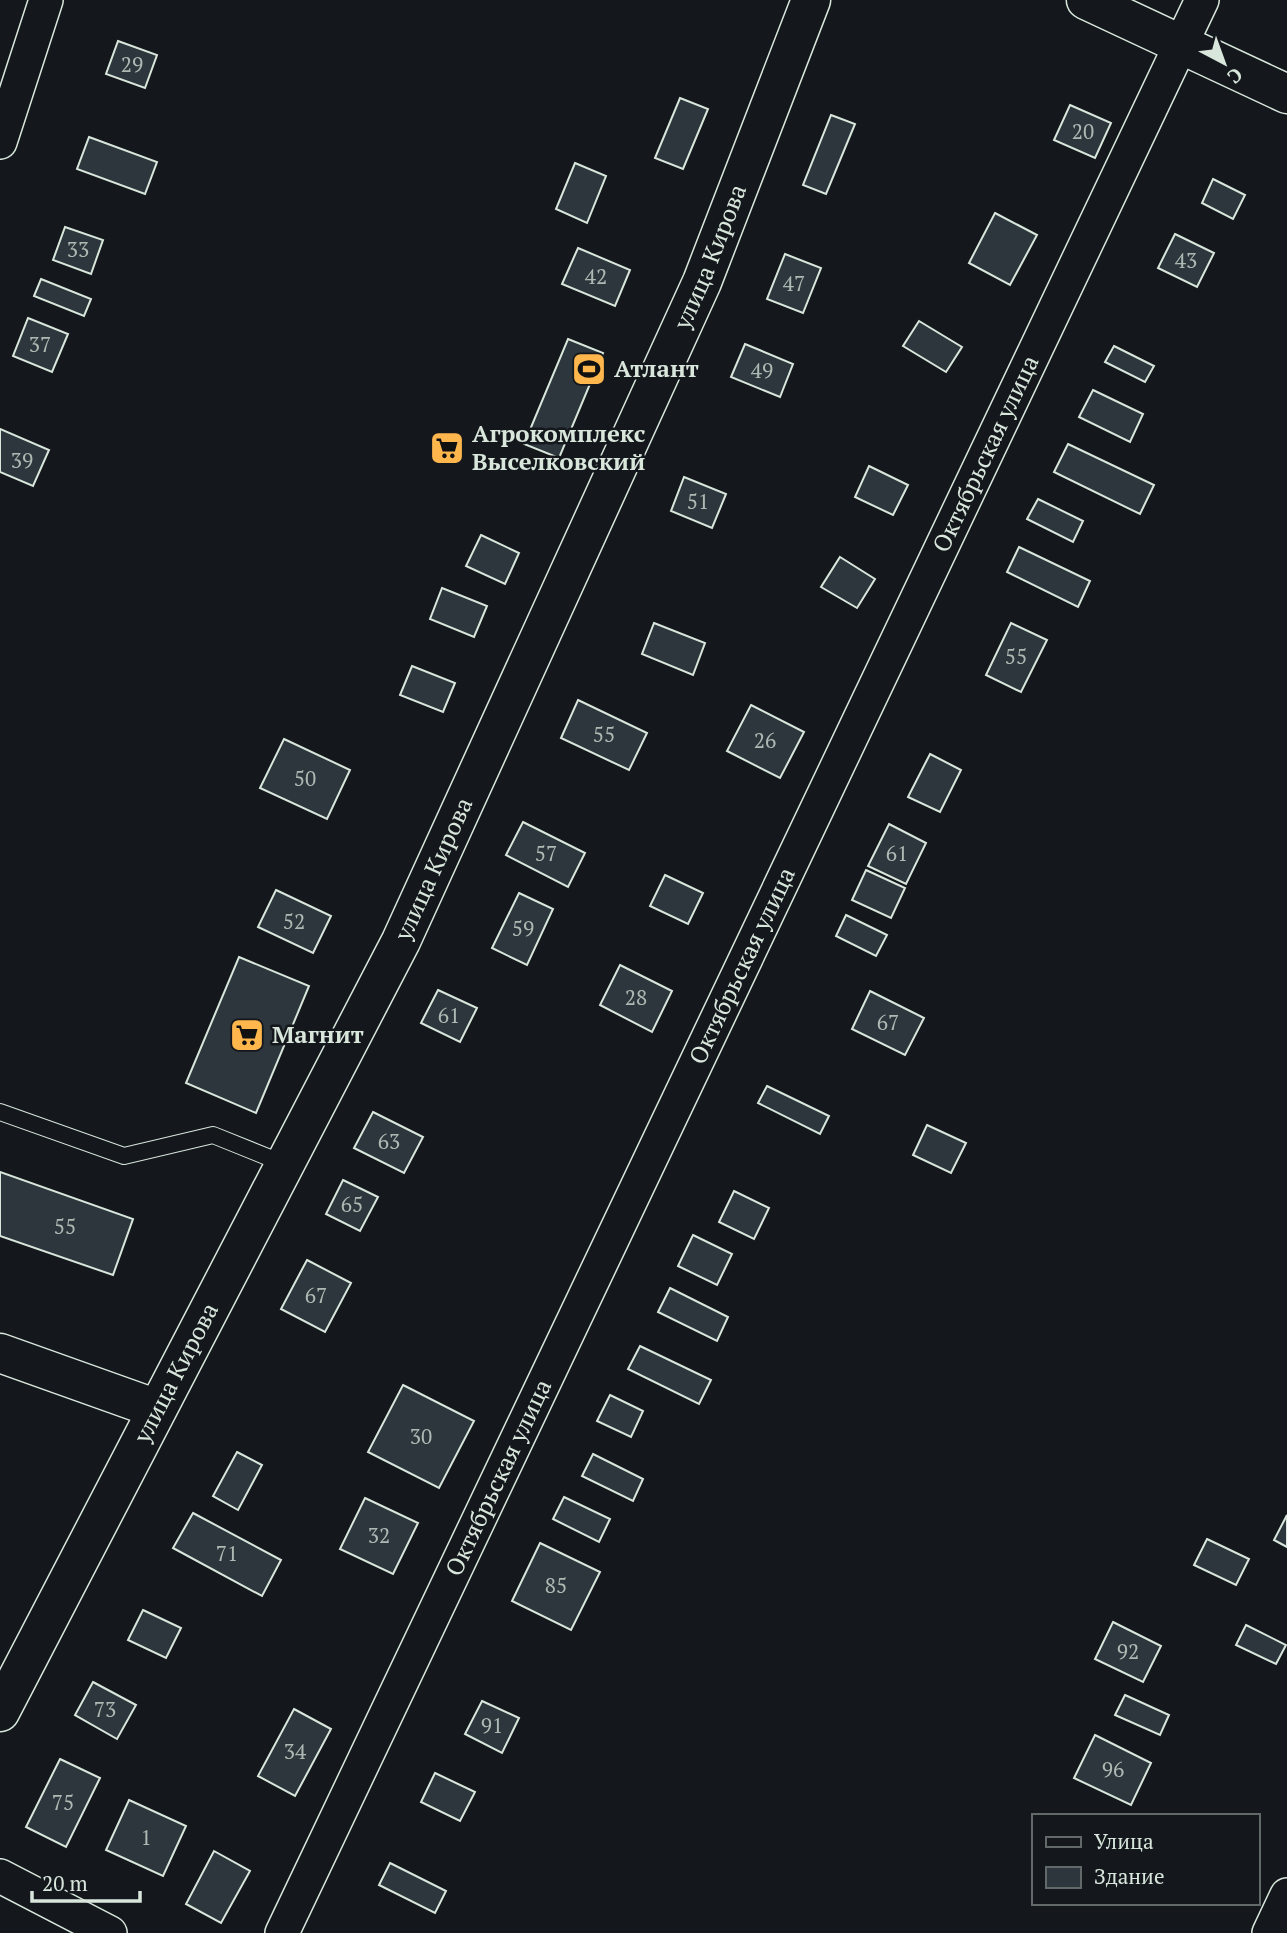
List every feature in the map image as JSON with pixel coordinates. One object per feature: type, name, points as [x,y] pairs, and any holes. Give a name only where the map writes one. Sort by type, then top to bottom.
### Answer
[{"type":"street","points":[[0,142],[5,109],[46,0]]},
{"type":"street","name":"улица Кирова","points":[[0,1712],[401,941],[702,282],[811,0]]},
{"type":"street","points":[[1086,0],[1287,94]]},
{"type":"street","name":"Октябрьская улица","points":[[282,1933],[1202,0]]},
{"type":"street","points":[[0,1353],[157,1409]]},
{"type":"street","points":[[0,1876],[110,1933]]},
{"type":"street","points":[[1269,1933],[1287,1895]]},
{"type":"lane","points":[[0,1112],[124,1156],[213,1135],[285,1164]]},
{"type":"building","points":[[118,41],[157,55],[145,88],[106,74]]},
{"type":"building","points":[[680,98],[708,109],[683,169],[655,158]]},
{"type":"building","points":[[1070,105],[1111,123],[1095,158],[1054,140]]},
{"type":"building","points":[[831,115],[855,124],[826,194],[803,185]]},
{"type":"building","points":[[89,137],[157,162],[145,194],[77,169]]},
{"type":"building","points":[[575,163],[606,176],[587,223],[556,209]]},
{"type":"building","points":[[1213,179],[1245,195],[1233,219],[1202,203]]},
{"type":"building","points":[[995,213],[1037,235],[1010,285],[969,263]]},
{"type":"building","points":[[65,227],[103,240],[91,274],[53,260]]},
{"type":"building","points":[[1175,234],[1214,253],[1197,287],[1158,268]]},
{"type":"building","points":[[578,248],[630,270],[615,306],[562,284]]},
{"type":"building","points":[[785,254],[821,268],[803,313],[767,299]]},
{"type":"building","points":[[41,279],[91,299],[84,316],[34,296]]},
{"type":"building","points":[[28,318],[68,334],[52,372],[13,356]]},
{"type":"building","points":[[919,321],[962,347],[946,372],[903,346]]},
{"type":"building","points":[[568,339],[603,353],[559,458],[524,444]]},
{"type":"building","points":[[745,344],[793,364],[780,397],[731,377]]},
{"type":"building","points":[[1114,346],[1154,366],[1145,382],[1105,362]]},
{"type":"building","points":[[1093,390],[1143,414],[1130,442],[1079,417]]},
{"type":"building","points":[[0,429],[49,450],[33,486],[0,472]]},
{"type":"building","points":[[1068,444],[1154,485],[1140,514],[1054,472]]},
{"type":"building","points":[[869,466],[908,485],[893,515],[855,497]]},
{"type":"building","points":[[684,477],[726,494],[712,528],[671,511]]},
{"type":"building","points":[[1038,499],[1083,521],[1073,542],[1027,519]]},
{"type":"building","points":[[481,535],[519,553],[505,584],[466,566]]},
{"type":"building","points":[[1019,547],[1090,581],[1078,607],[1007,572]]},
{"type":"building","points":[[840,557],[875,579],[857,608],[821,587]]},
{"type":"building","points":[[442,588],[487,606],[474,637],[430,619]]},
{"type":"building","points":[[654,623],[705,643],[693,675],[642,654]]},
{"type":"building","points":[[1011,623],[1047,640],[1021,692],[986,675]]},
{"type":"building","points":[[412,666],[455,683],[443,712],[400,695]]},
{"type":"building","points":[[578,700],[647,733],[629,770],[561,738]]},
{"type":"building","points":[[751,705],[804,732],[780,778],[727,751]]},
{"type":"building","points":[[284,739],[350,770],[327,819],[260,788]]},
{"type":"building","points":[[930,754],[961,770],[940,812],[908,797]]},
{"type":"building","points":[[523,822],[585,853],[568,887],[506,855]]},
{"type":"building","points":[[889,824],[926,843],[906,884],[868,866]]},
{"type":"building","points":[[866,870],[905,888],[891,918],[852,900]]},
{"type":"building","points":[[665,875],[703,893],[688,924],[650,906]]},
{"type":"building","points":[[276,890],[331,916],[313,953],[258,927]]},
{"type":"building","points":[[519,893],[553,909],[527,965],[492,948]]},
{"type":"building","points":[[846,915],[887,935],[876,956],[836,936]]},
{"type":"building","name":"Магнит","points":[[239,957],[309,986],[256,1113],[186,1083]]},
{"type":"building","points":[[620,965],[672,991],[652,1032],[600,1005]]},
{"type":"building","points":[[438,990],[477,1008],[460,1042],[421,1023]]},
{"type":"building","points":[[870,991],[924,1018],[905,1055],[852,1029]]},
{"type":"building","points":[[767,1086],[829,1116],[820,1134],[758,1103]]},
{"type":"building","points":[[373,1112],[423,1137],[404,1173],[354,1148]]},
{"type":"building","points":[[927,1125],[966,1143],[951,1173],[913,1155]]},
{"type":"building","points":[[0,1172],[133,1219],[113,1275],[0,1236]]},
{"type":"building","points":[[343,1180],[378,1197],[360,1231],[326,1214]]},
{"type":"building","points":[[734,1191],[769,1208],[754,1239],[719,1222]]},
{"type":"building","points":[[693,1235],[732,1254],[717,1285],[678,1266]]},
{"type":"building","points":[[307,1260],[351,1283],[325,1332],[281,1309]]},
{"type":"building","points":[[670,1288],[728,1317],[717,1341],[658,1312]]},
{"type":"building","points":[[640,1346],[711,1380],[699,1404],[628,1369]]},
{"type":"building","points":[[403,1385],[474,1421],[439,1488],[368,1452]]},
{"type":"building","points":[[610,1395],[643,1411],[631,1437],[597,1421]]},
{"type":"building","points":[[237,1452],[262,1465],[238,1510],[213,1496]]},
{"type":"building","points":[[593,1454],[643,1479],[633,1501],[582,1476]]},
{"type":"building","points":[[564,1497],[610,1519],[599,1542],[553,1519]]},
{"type":"building","points":[[365,1498],[418,1523],[393,1574],[340,1549]]},
{"type":"building","points":[[193,1513],[281,1560],[262,1596],[173,1548]]},
{"type":"building","points":[[1287,1515],[1287,1547],[1274,1540]]},
{"type":"building","points":[[1207,1539],[1249,1559],[1236,1585],[1194,1565]]},
{"type":"building","points":[[540,1543],[600,1572],[571,1630],[512,1601]]},
{"type":"building","points":[[143,1610],[181,1628],[166,1658],[128,1640]]},
{"type":"building","points":[[1113,1622],[1161,1646],[1143,1682],[1095,1659]]},
{"type":"building","points":[[1246,1625],[1286,1645],[1276,1664],[1236,1645]]},
{"type":"building","points":[[93,1682],[136,1705],[117,1739],[75,1715]]},
{"type":"building","points":[[1125,1695],[1169,1715],[1160,1735],[1115,1715]]},
{"type":"building","points":[[482,1701],[519,1718],[502,1753],[465,1734]]},
{"type":"building","points":[[294,1709],[331,1729],[295,1796],[258,1776]]},
{"type":"building","points":[[1095,1735],[1151,1763],[1131,1805],[1074,1778]]},
{"type":"building","points":[[60,1759],[100,1778],[66,1847],[26,1827]]},
{"type":"building","points":[[435,1773],[475,1792],[460,1821],[421,1802]]},
{"type":"building","points":[[129,1800],[186,1826],[163,1876],[106,1850]]},
{"type":"building","points":[[214,1851],[250,1871],[221,1923],[186,1904]]},
{"type":"building","points":[[390,1863],[446,1891],[435,1913],[379,1885]]},
{"type":"place","name":"Атлант","points":[[589,369]]},
{"type":"place","name":"Агрокомплекс Выселковский","points":[[447,448]]},
{"type":"place","name":"Магнит","points":[[247,1035]]}]
